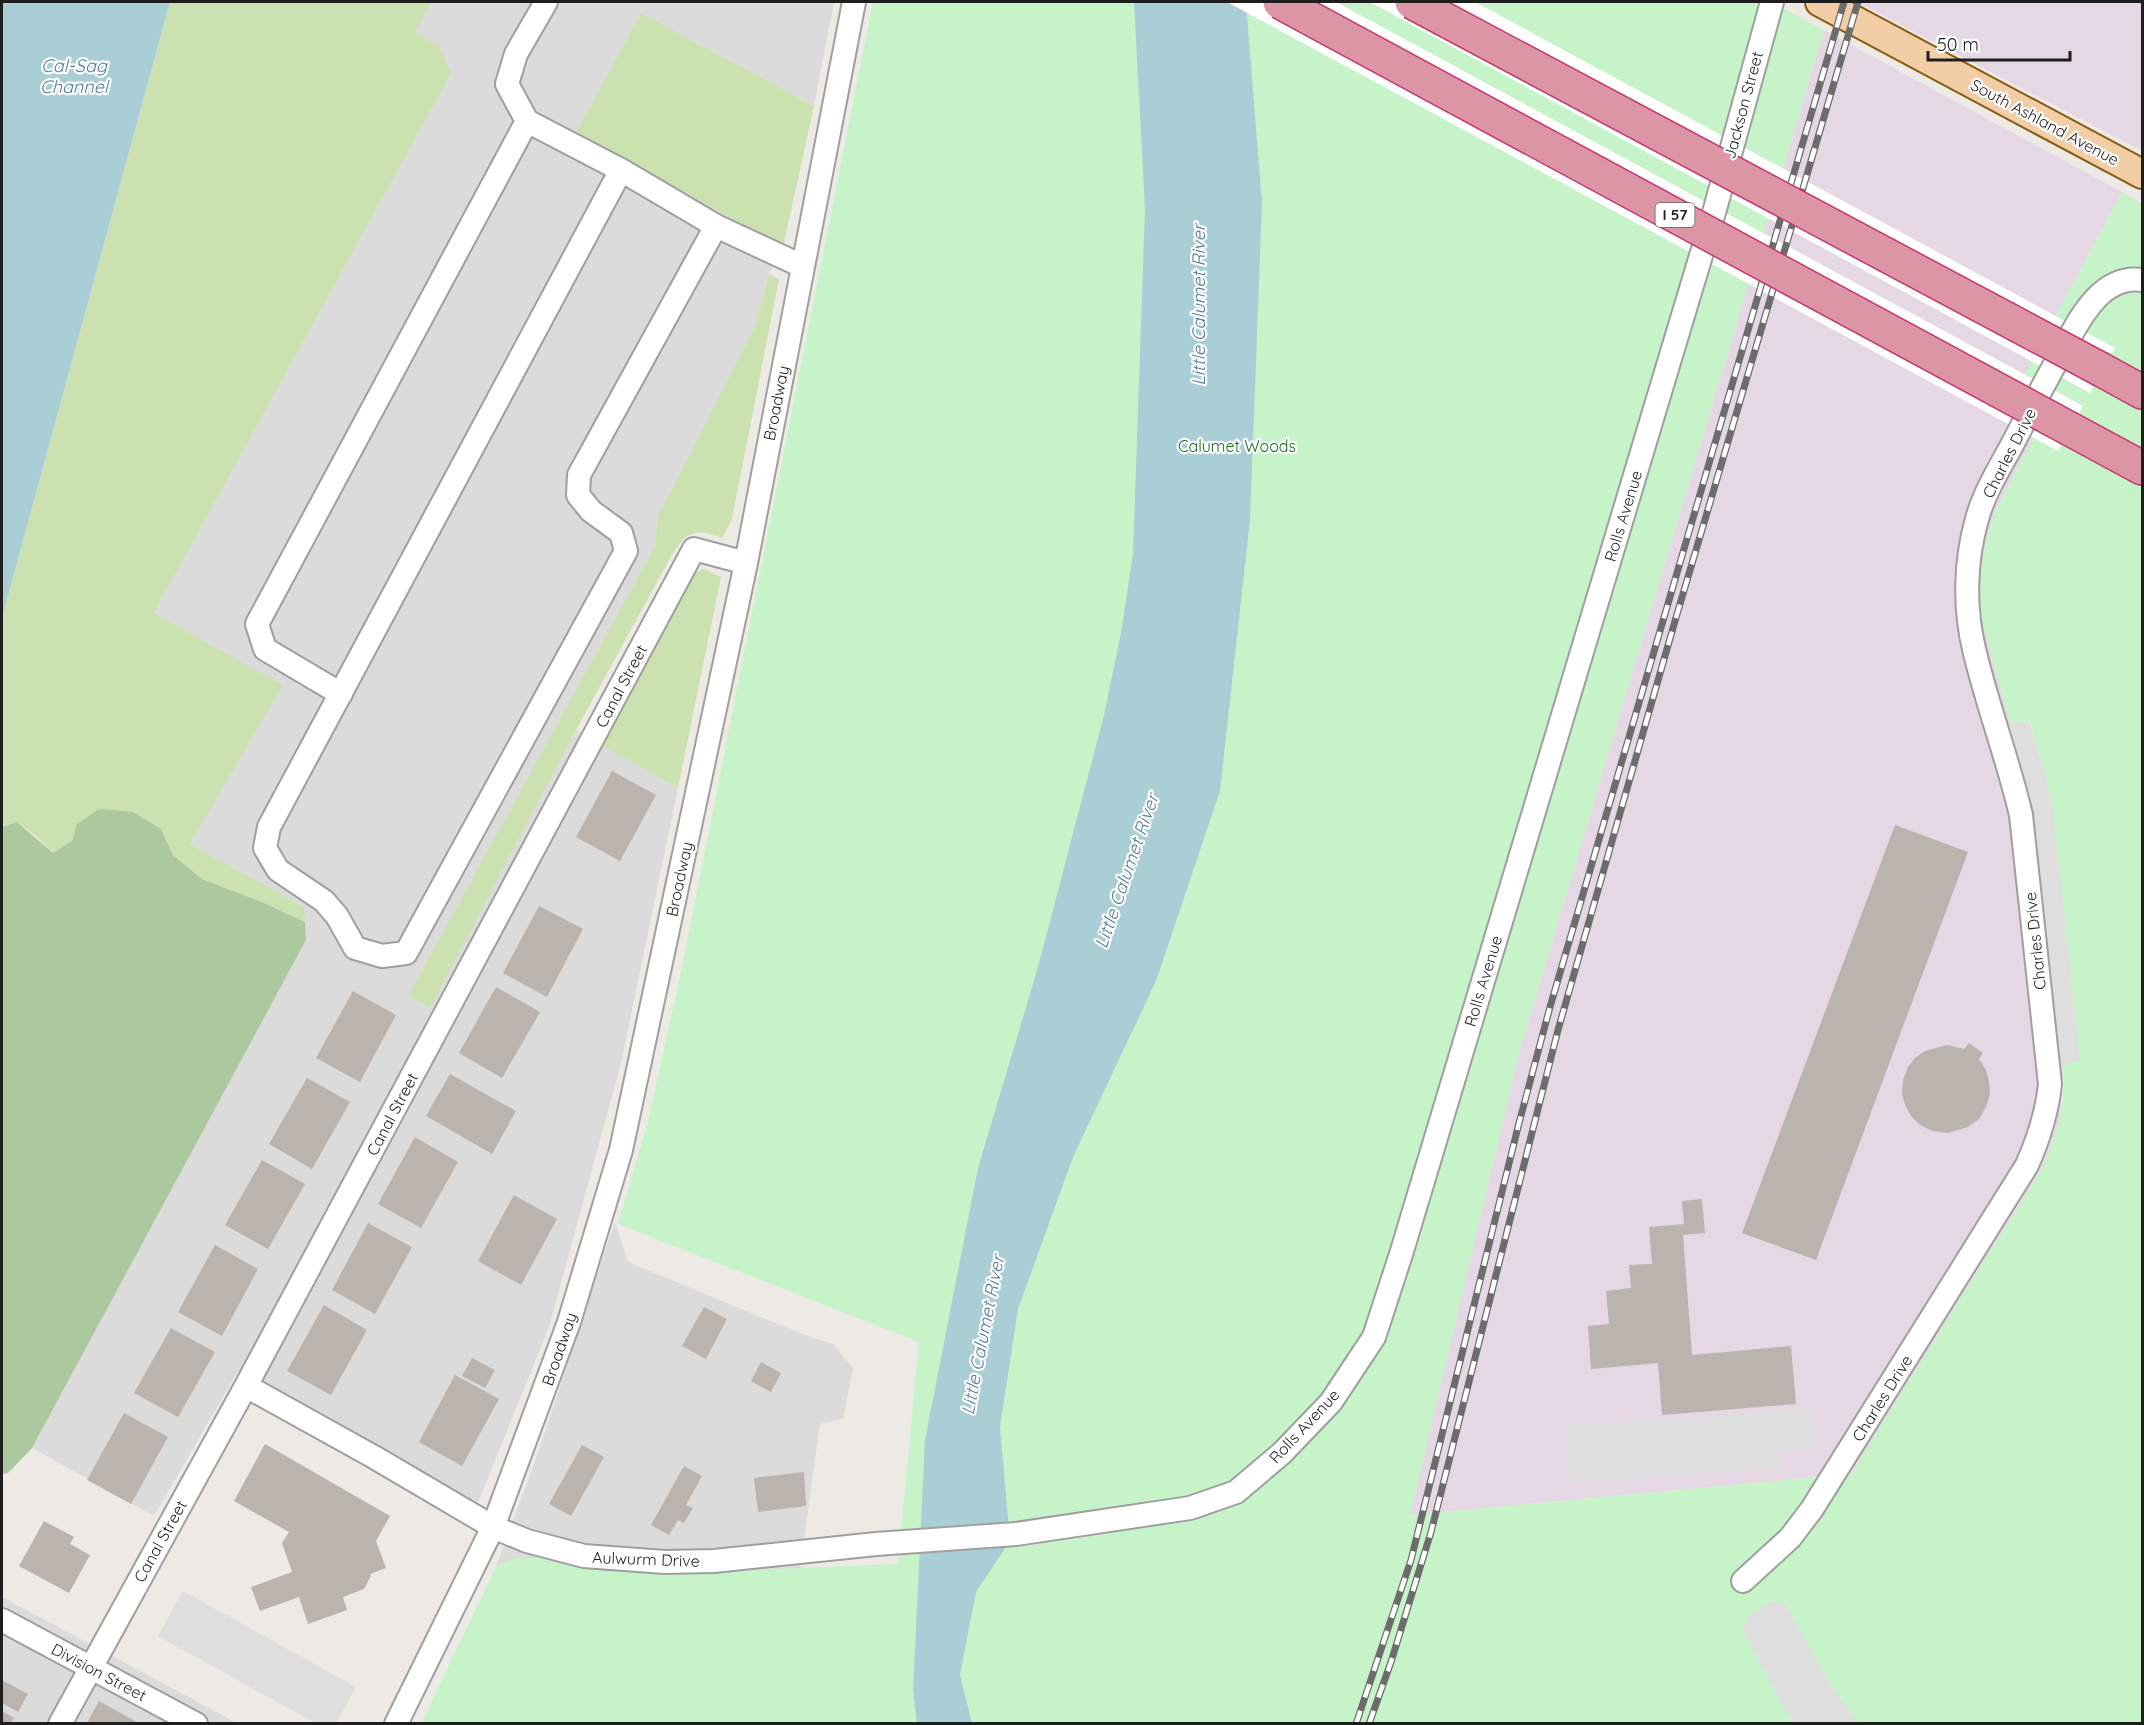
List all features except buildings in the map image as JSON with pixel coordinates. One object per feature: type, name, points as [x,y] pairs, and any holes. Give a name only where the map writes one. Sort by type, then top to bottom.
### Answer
[{"type":"highway","name":"I 57","points":[[1280,2],[2142,468]]},
{"type":"highway","points":[[1412,2],[2142,392]]},
{"type":"main road","name":"South Ashland Avenue","points":[[1820,2],[2142,174]]},
{"type":"street","points":[[546,2],[516,54],[507,84],[527,121],[621,170],[717,226],[802,266]]},
{"type":"street","name":"Broadway","points":[[396,1724],[493,1527],[569,1322],[621,1150],[746,563],[854,2]]},
{"type":"street","name":"Jackson Street","points":[[1715,209],[1772,2]]},
{"type":"street","points":[[341,694],[265,649],[257,624],[527,121]]},
{"type":"street","points":[[621,170],[269,827],[265,848],[278,870],[324,901],[337,916],[355,948],[382,956],[406,952],[626,551],[621,533],[591,511],[578,495],[579,475],[717,226]]},
{"type":"street","name":"Rolls Avenue","points":[[1016,1534],[1190,1508],[1236,1492],[1282,1453],[1331,1402],[1374,1337],[1715,209]]},
{"type":"street","name":"Charles Drive","points":[[1743,1581],[1790,1538],[1812,1509],[2021,1174],[2039,1137],[2048,1109],[2050,1084],[2021,815],[2013,779],[1973,648],[1968,612],[1967,575],[1970,546],[1977,517],[1991,483],[2079,319],[2103,292],[2116,283],[2130,278],[2142,279]]},
{"type":"street","name":"Canal Street","points":[[60,1724],[246,1386],[694,549],[746,563]]},
{"type":"street","name":"Aulwurm Drive","points":[[246,1386],[374,1456],[493,1527],[527,1541],[574,1554],[654,1562],[714,1561],[876,1544],[1016,1534]]},
{"type":"street","name":"Division Street","points":[[2,1620],[196,1724]]},
{"type":"shaded area","points":[[431,2],[834,2],[814,106],[641,13],[576,132],[783,247],[769,274],[755,326],[658,516],[655,546],[409,996],[430,1007],[576,730],[678,788],[621,1063],[549,1327],[477,1505],[238,1371],[154,1516],[32,1448],[306,940],[303,907],[190,844],[282,685],[154,613],[451,74],[414,33]]},
{"type":"shaded area","points":[[1857,2],[2142,2],[2142,151]]},
{"type":"shaded area","points":[[1824,30],[2122,192],[2001,419],[2034,437],[1995,512],[1980,577],[1980,613],[2010,722],[2053,810],[2080,1061],[2064,1065],[2060,1122],[2044,1166],[1851,1474],[1409,1515],[1520,1049]]},
{"type":"shaded area","points":[[2029,721],[2045,773],[2053,810],[2080,1061],[2036,1069],[2013,840],[2007,804],[1984,725]]},
{"type":"shaded area","points":[[615,1221],[628,1262],[797,1332],[833,1344],[853,1368],[843,1419],[820,1424],[800,1569],[604,1572],[544,1558],[517,1558],[496,1567],[538,1453]]},
{"type":"shaded area","points":[[1813,1408],[1815,1449],[1778,1452],[1779,1468],[1570,1483],[1566,1426]]},
{"type":"shaded area","points":[[183,1591],[356,1687],[336,1723],[315,1723],[158,1636]]},
{"type":"shaded area","points":[[2,1597],[237,1723],[2,1723]]},
{"type":"shaded area","points":[[1769,1602],[1785,1603],[1835,1691],[1859,1723],[1795,1723],[1783,1706],[1742,1629],[1750,1615]]},
{"type":"green space","points":[[170,2],[431,2],[415,33],[440,47],[451,74],[154,613],[283,685],[190,844],[304,907],[305,922],[262,902],[202,879],[173,855],[161,829],[73,840],[53,853],[35,835],[17,822],[2,827],[2,618]]},
{"type":"green space","name":"Calumet Woods","points":[[873,2],[1771,2],[1824,30],[1520,1049],[1410,1515],[1851,1474],[2044,1166],[2054,1141],[2060,1116],[2064,1064],[2080,1061],[2053,810],[2030,721],[2010,722],[1980,613],[1980,577],[1995,512],[2034,437],[2001,419],[2122,192],[2142,203],[2142,1723],[421,1724],[496,1567],[517,1558],[544,1558],[605,1572],[728,1571],[898,1564],[919,1342],[618,1224],[648,1122],[680,977]]},
{"type":"green space","points":[[641,13],[814,106],[783,247],[576,132]]},
{"type":"green space","points":[[769,274],[779,279],[732,519],[722,538],[706,533],[695,533],[685,538],[674,551],[576,730],[430,1008],[408,996],[655,546],[658,516],[755,326]]},
{"type":"green space","points":[[704,569],[721,577],[678,788],[600,744],[690,574]]},
{"type":"green space","points":[[99,809],[133,812],[161,829],[173,855],[202,879],[262,902],[305,922],[306,940],[32,1448],[8,1473],[2,1474],[2,827],[17,822],[53,853],[73,840],[76,825]]},
{"type":"water","name":"Cal-Sag Channel","points":[[2,2],[170,2],[2,618]]},
{"type":"water","name":"Little Calumet River","points":[[1134,2],[1246,2],[1262,203],[1250,520],[1220,791],[1156,981],[1073,1157],[1018,1309],[1000,1427],[1010,1541],[976,1592],[960,1675],[972,1723],[917,1724],[913,1691],[925,1440],[978,1168],[1038,967],[1104,715],[1121,633],[1133,554],[1145,209]]},
{"type":"pier","points":[[1227,2],[1336,2],[2083,406],[2058,451]]},
{"type":"pier","points":[[1370,2],[1475,2],[2115,348],[2090,393]]},
{"type":"railway","points":[[1356,1724],[1411,1560],[1550,1007],[1844,2]]},
{"type":"railway","points":[[1369,1724],[1391,1662],[1431,1532],[1558,1030],[1675,621],[1858,2]]}]
